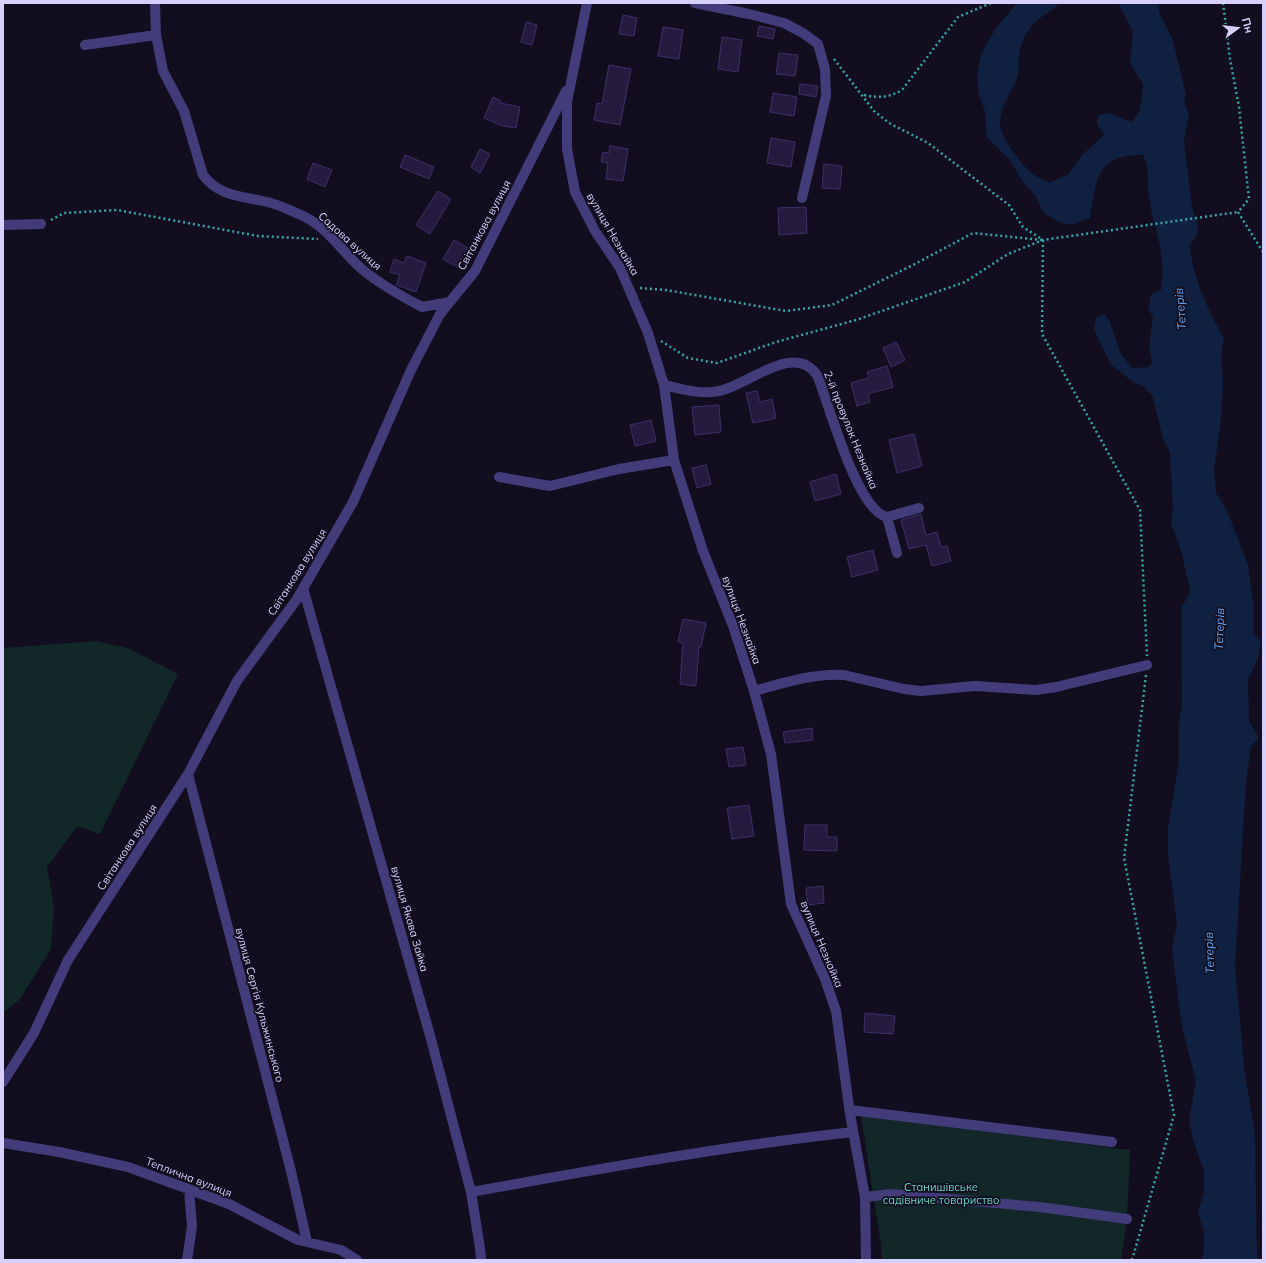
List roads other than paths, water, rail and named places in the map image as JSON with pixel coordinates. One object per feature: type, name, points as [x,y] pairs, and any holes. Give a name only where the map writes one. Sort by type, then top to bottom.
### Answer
[{"type":"street","name":"Садова вулиця","points":[[155,3],[156,35],[163,71],[184,111],[203,175],[210,183],[218,190],[272,203],[306,218],[332,238],[358,265],[379,282],[422,308],[450,302]]},
{"type":"street","name":"вулиця Незнайка","points":[[587,3],[567,102],[567,149],[575,192],[595,231],[620,268],[648,333],[664,385],[674,460],[703,551],[733,626],[754,691],[771,754],[791,904],[833,1001],[853,1132],[865,1197],[866,1260]]},
{"type":"street","points":[[695,3],[784,23],[803,33],[818,44],[825,69],[826,96],[802,198]]},
{"type":"street","points":[[85,45],[156,35]]},
{"type":"street","name":"Світанкова вулиця","points":[[3,1082],[34,1033],[68,960],[188,774],[237,681],[303,588],[352,502],[411,370],[440,314],[475,271],[572,80]]},
{"type":"street","points":[[3,225],[41,224]]},
{"type":"street","name":"2-й провулок Незнайка","points":[[664,385],[698,392],[719,391],[739,384],[779,365],[796,362],[808,366],[817,375],[845,453],[867,500],[877,512],[887,517]]},
{"type":"street","points":[[499,477],[550,486],[631,466],[674,460]]},
{"type":"street","points":[[897,553],[887,517],[919,508]]},
{"type":"street","name":"вулиця Якова Зайка","points":[[303,588],[431,1039],[471,1192],[480,1248],[480,1260]]},
{"type":"street","points":[[754,691],[786,682],[835,674],[904,689],[921,691],[975,686],[1036,690],[1056,687],[1147,665]]},
{"type":"street","name":"вулиця Сергія Кульжинського","points":[[188,774],[308,1242]]},
{"type":"street","points":[[850,1110],[1112,1142]]},
{"type":"street","points":[[471,1192],[626,1164],[762,1142],[853,1132]]},
{"type":"street","name":"Теплична вулиця","points":[[3,1143],[59,1152],[128,1167],[229,1204],[298,1240],[342,1250],[357,1260]]},
{"type":"street","points":[[187,1260],[192,1227],[188,1189]]},
{"type":"street","points":[[865,1197],[891,1194],[1040,1207],[1128,1219]]},
{"type":"water","name":"Тетерів","points":[[1017,3],[1060,3],[1031,27],[1023,40],[1019,53],[1018,75],[1000,117],[1001,129],[1012,151],[1028,170],[1049,183],[1069,174],[1082,155],[1104,135],[1097,124],[1098,115],[1110,113],[1132,122],[1140,110],[1143,84],[1130,63],[1133,31],[1118,3],[1159,3],[1159,12],[1172,38],[1186,95],[1184,101],[1189,115],[1184,140],[1192,207],[1198,224],[1196,237],[1189,245],[1194,270],[1202,293],[1224,338],[1221,354],[1223,384],[1221,419],[1214,470],[1216,493],[1226,508],[1248,565],[1254,608],[1253,633],[1261,641],[1258,658],[1248,680],[1249,721],[1259,738],[1251,746],[1246,781],[1235,967],[1245,1075],[1255,1134],[1257,1260],[1201,1260],[1204,1251],[1204,1232],[1198,1213],[1204,1192],[1204,1170],[1193,1140],[1189,1120],[1196,1080],[1182,1028],[1172,949],[1177,924],[1168,855],[1168,829],[1179,759],[1179,724],[1182,701],[1181,608],[1190,593],[1181,550],[1171,524],[1173,509],[1170,453],[1163,438],[1152,395],[1143,386],[1133,382],[1111,365],[1094,329],[1096,318],[1104,314],[1109,320],[1121,354],[1132,368],[1149,367],[1152,362],[1149,346],[1153,317],[1148,309],[1151,295],[1161,290],[1162,265],[1149,197],[1148,171],[1143,155],[1127,156],[1115,159],[1101,172],[1097,181],[1090,218],[1071,225],[1059,222],[1044,213],[1035,195],[1022,181],[1010,160],[987,137],[985,111],[979,95],[977,75],[982,52],[996,28]]},
{"type":"park label","name":"Станишівське садівниче товариство","points":[[941,1193]]}]
